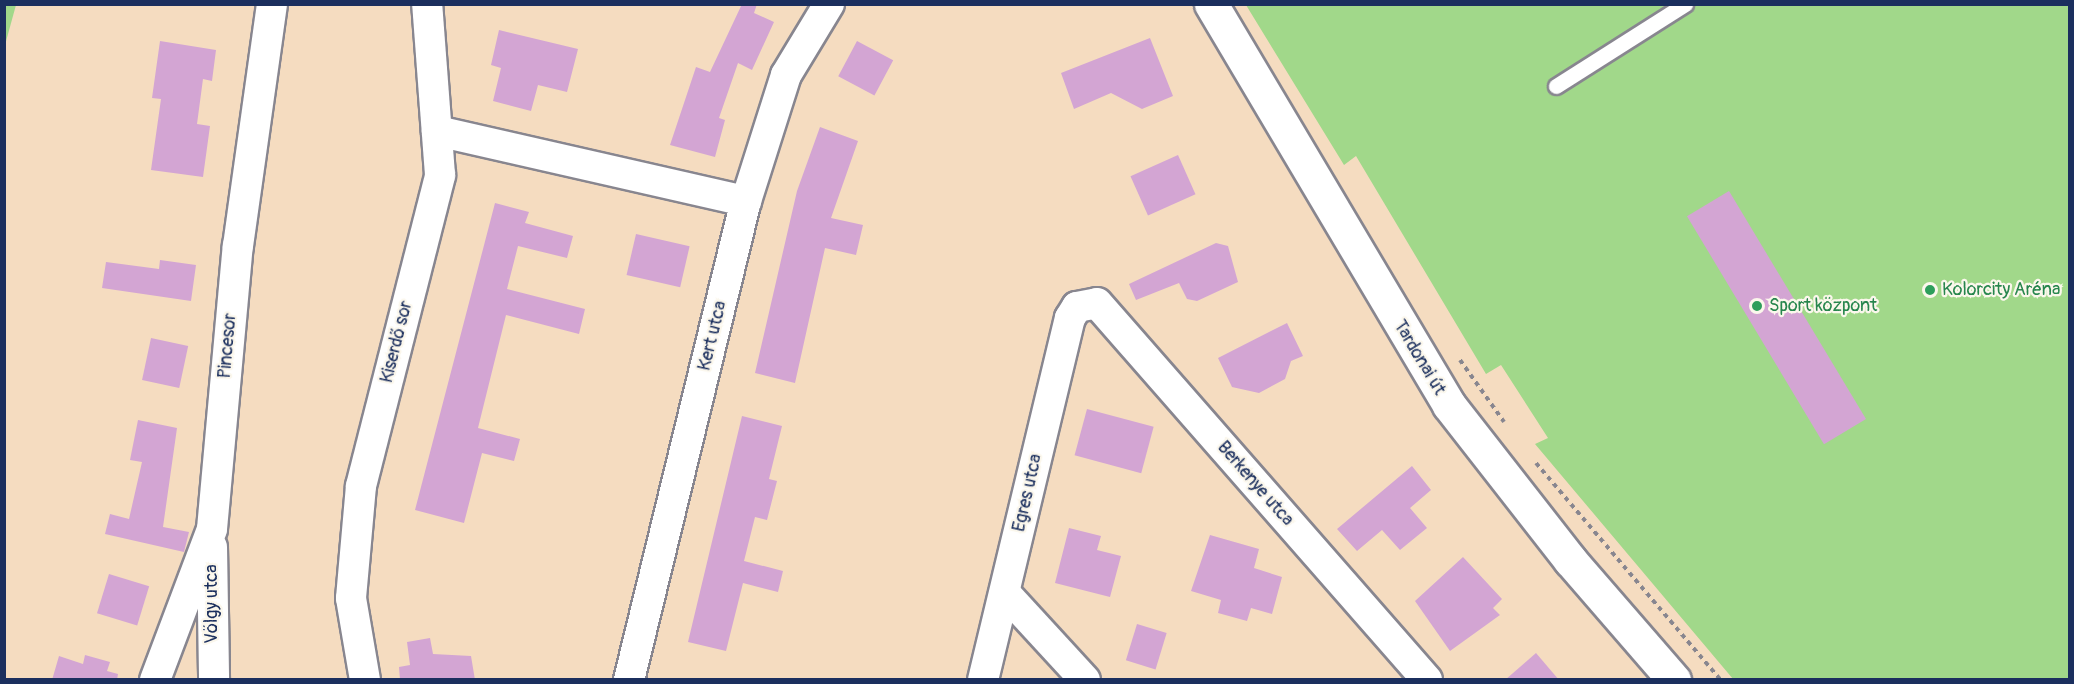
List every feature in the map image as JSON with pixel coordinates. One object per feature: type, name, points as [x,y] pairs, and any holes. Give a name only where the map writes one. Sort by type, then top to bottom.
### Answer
[{"type":"street","name":"Pincesor","points":[[155,680],[212,529],[238,246],[272,4]]},
{"type":"street","name":"Kiserdő sor","points":[[364,680],[351,598],[361,486],[440,175],[427,4]]},
{"type":"street","name":"Kert utca","points":[[629,680],[746,201],[786,75],[829,4]]},
{"type":"street","name":"Tardonai út","points":[[1211,4],[1449,405],[1570,560],[1674,680]]},
{"type":"street","points":[[437,131],[746,201]]},
{"type":"street","name":"Berkenye utca","points":[[1077,308],[1096,303],[1427,680]]},
{"type":"street","name":"Egres utca","points":[[983,680],[1070,318],[1077,308]]},
{"type":"street","name":"Völgy utca","points":[[212,529],[214,680]]},
{"type":"street","points":[[1005,593],[1085,680]]},
{"type":"lane","points":[[1556,86],[1685,4]]},
{"type":"path","points":[[1458,356],[1509,430]]},
{"type":"path","points":[[1531,457],[1721,680]]},
{"type":"green space","points":[[4,5],[16,5],[5,45]]},
{"type":"green space","name":"Sport központ","points":[[1246,5],[2069,5],[2069,679],[1733,679],[1535,444],[1548,438],[1501,365],[1486,374],[1356,156],[1344,165]]},
{"type":"building","points":[[742,4],[757,4],[754,13],[774,22],[752,70],[738,63],[719,118],[725,120],[715,157],[670,145],[696,67],[710,72]]},
{"type":"building","points":[[499,30],[578,49],[567,92],[538,85],[531,111],[493,101],[501,68],[491,65]]},
{"type":"building","points":[[1150,38],[1173,96],[1142,109],[1111,93],[1074,109],[1061,73]]},
{"type":"building","points":[[160,41],[216,50],[212,81],[203,79],[197,124],[210,126],[203,177],[151,170],[161,99],[152,98]]},
{"type":"building","points":[[857,41],[893,60],[874,96],[838,76]]},
{"type":"building","points":[[820,127],[858,141],[831,218],[863,225],[856,255],[825,248],[795,383],[755,373],[797,191]]},
{"type":"building","points":[[1178,155],[1195,194],[1148,215],[1130,176]]},
{"type":"building","points":[[1729,191],[1866,419],[1824,444],[1687,216]]},
{"type":"building","points":[[495,203],[529,212],[525,223],[573,236],[567,258],[518,246],[507,289],[585,309],[579,334],[506,315],[478,428],[520,439],[514,461],[482,453],[464,523],[415,510]]},
{"type":"building","points":[[636,234],[690,246],[680,287],[627,275]]},
{"type":"building","points":[[1216,243],[1228,246],[1238,282],[1197,301],[1187,299],[1179,283],[1136,300],[1129,284]]},
{"type":"building","points":[[160,260],[196,265],[191,301],[102,288],[106,262],[159,269]]},
{"type":"building","points":[[1287,323],[1303,356],[1291,361],[1285,379],[1259,393],[1232,387],[1218,358]]},
{"type":"building","points":[[151,338],[188,346],[179,388],[142,380]]},
{"type":"building","points":[[1087,409],[1154,427],[1141,473],[1075,455]]},
{"type":"building","points":[[742,416],[782,426],[769,479],[777,481],[767,520],[755,517],[744,561],[783,571],[778,592],[743,583],[726,651],[688,642]]},
{"type":"building","points":[[138,420],[177,428],[163,527],[189,532],[184,552],[105,534],[110,514],[129,519],[142,462],[130,460]]},
{"type":"building","points":[[1412,466],[1431,490],[1410,508],[1427,528],[1400,550],[1382,530],[1357,551],[1337,529]]},
{"type":"building","points":[[1069,528],[1101,536],[1097,550],[1121,556],[1110,597],[1055,583]]},
{"type":"building","points":[[1210,535],[1259,549],[1254,568],[1282,577],[1272,614],[1251,608],[1247,621],[1218,613],[1221,600],[1191,591]]},
{"type":"building","points":[[1463,557],[1502,599],[1493,608],[1500,615],[1450,651],[1415,601]]},
{"type":"building","points":[[109,574],[149,586],[137,625],[97,613]]},
{"type":"building","points":[[1137,624],[1167,633],[1156,669],[1126,660]]},
{"type":"building","points":[[430,638],[433,654],[471,656],[475,680],[400,680],[399,667],[410,665],[407,642]]},
{"type":"building","points":[[1536,653],[1559,680],[1505,680]]},
{"type":"building","points":[[85,655],[110,662],[107,671],[118,674],[117,680],[52,680],[59,656],[83,664]]},
{"type":"place","name":"Kolorcity Aréna","points":[[1930,290]]},
{"type":"place","name":"Sport központ","points":[[1757,306]]}]
